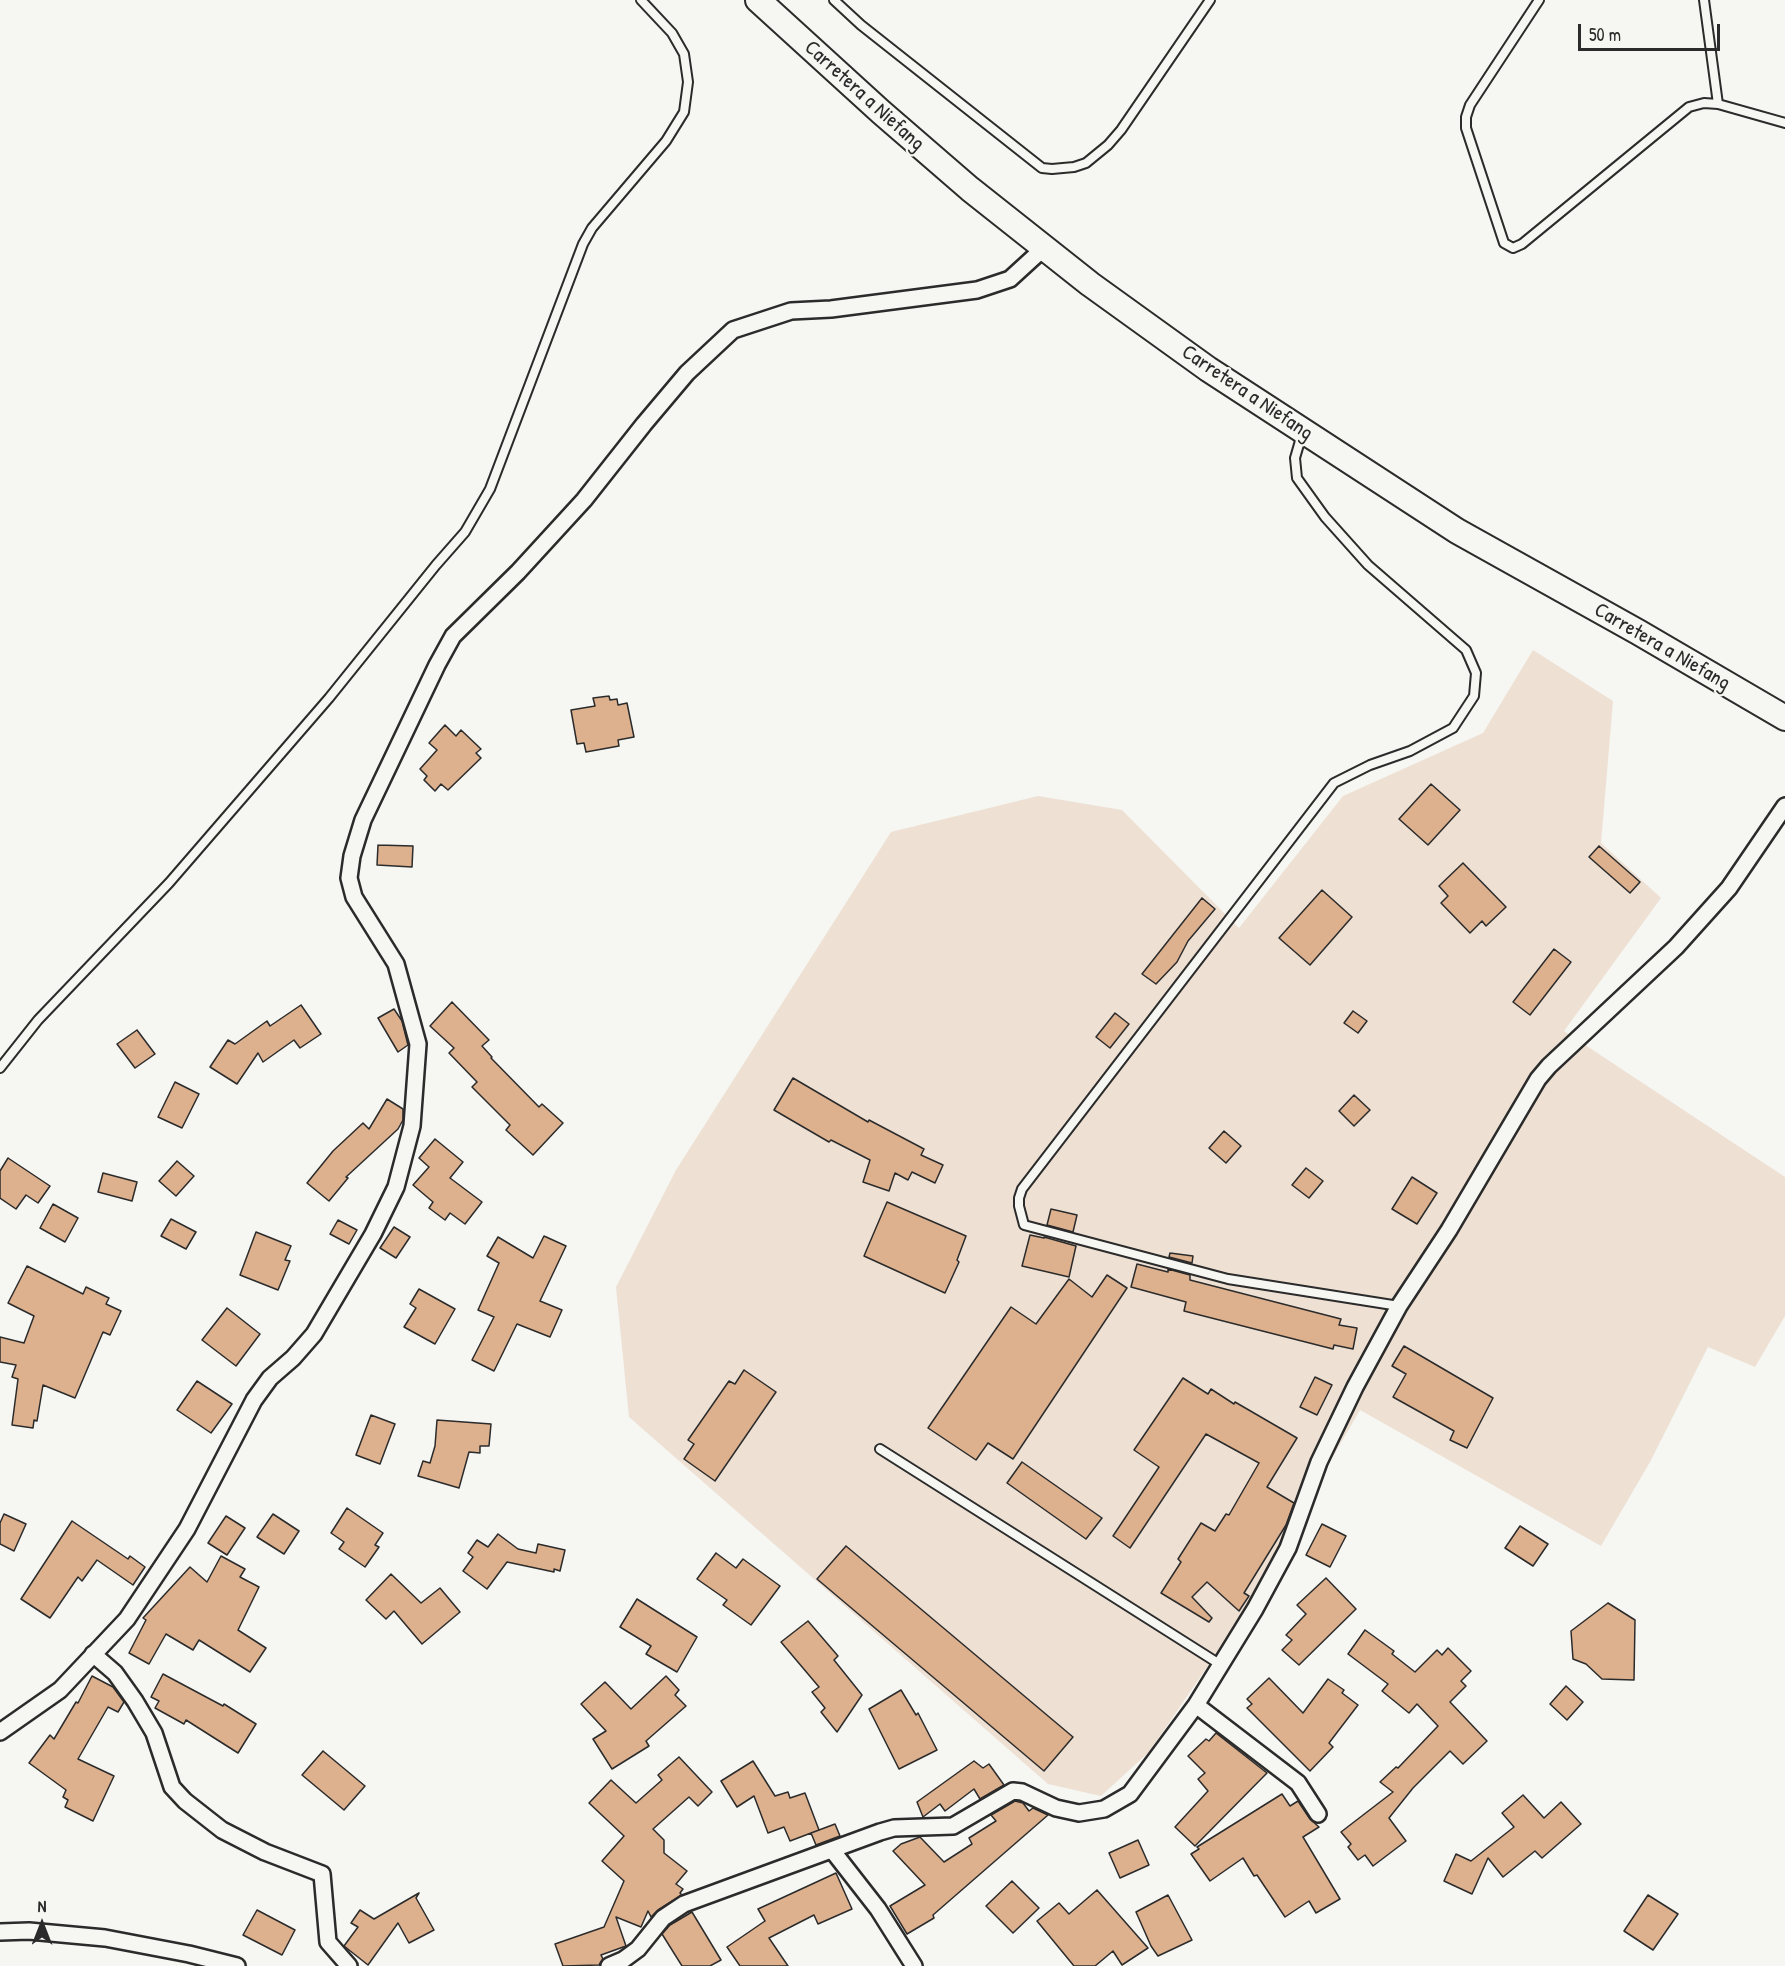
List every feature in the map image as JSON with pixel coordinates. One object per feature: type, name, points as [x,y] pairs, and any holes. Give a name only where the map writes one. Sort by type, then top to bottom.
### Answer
[{"type":"main road","name":"Carretera a Niefang","points":[[758,0],[961,182],[1090,285],[1190,356],[1457,531],[1638,632],[1785,718]]},
{"type":"street","points":[[0,1732],[60,1690],[127,1619],[187,1529],[254,1400],[270,1378],[315,1334],[373,1234],[396,1187],[412,1126],[418,1044],[396,964],[354,897],[349,878],[352,856],[363,819],[436,665],[453,636],[518,572],[584,500],[687,373],[733,330],[791,311],[831,309],[976,290],[1010,279],[1045,247]]},
{"type":"street","points":[[619,1964],[638,1949],[663,1918],[684,1904],[894,1828],[953,1826],[1013,1791],[1022,1792],[1056,1808],[1079,1813],[1104,1809],[1130,1794],[1196,1705],[1288,1548],[1318,1462],[1355,1387],[1399,1306],[1449,1230],[1538,1079],[1676,946],[1729,888],[1785,806]]},
{"type":"street","points":[[93,1654],[115,1672],[135,1701],[154,1733],[172,1787],[185,1801],[222,1830],[265,1852],[322,1874],[328,1942],[350,1966]]},
{"type":"street","points":[[1196,1705],[1298,1784],[1318,1814]]},
{"type":"street","points":[[832,1850],[878,1909],[914,1966]]},
{"type":"street","points":[[0,1932],[29,1931],[105,1938],[237,1966]]},
{"type":"lane","points":[[0,1068],[38,1020],[169,884],[329,698],[465,532],[490,489],[583,244],[592,228],[666,141],[684,112],[688,82],[684,54],[672,33],[641,0]]},
{"type":"lane","points":[[834,0],[861,25],[1033,161],[1042,168],[1052,170],[1074,167],[1086,162],[1108,145],[1121,130],[1210,0]]},
{"type":"lane","points":[[1539,0],[1470,105],[1466,117],[1466,128],[1504,243],[1513,248],[1522,244],[1689,107],[1704,103],[1718,104],[1785,123]]},
{"type":"lane","points":[[1704,0],[1718,104]]},
{"type":"lane","points":[[1304,431],[1295,458],[1297,478],[1325,517],[1368,565],[1466,650],[1476,673],[1474,696],[1453,728],[1410,751],[1370,765],[1334,783],[1022,1189],[1019,1206],[1024,1225],[1228,1279],[1399,1306]]},
{"type":"lane","points":[[880,1449],[1221,1665]]},
{"type":"shaded area","points":[[1533,650],[1613,701],[1601,843],[1661,898],[1564,1031],[1785,1177],[1785,1316],[1755,1367],[1708,1347],[1650,1462],[1601,1546],[1360,1410],[1229,1635],[1149,1752],[1101,1796],[1048,1784],[629,1417],[616,1287],[676,1170],[891,832],[1038,796],[1122,810],[1239,928],[1343,796],[1483,733]]},
{"type":"building","points":[[609,696],[610,700],[617,699],[618,705],[627,703],[634,737],[618,740],[619,746],[586,752],[584,743],[577,744],[571,710],[595,706],[593,698]]},
{"type":"building","points":[[445,725],[456,736],[461,730],[481,749],[476,753],[481,758],[448,790],[441,784],[435,791],[424,780],[427,776],[420,769],[437,750],[429,743]]},
{"type":"building","points":[[1431,784],[1460,810],[1428,845],[1399,819]]},
{"type":"building","points":[[378,845],[413,846],[412,867],[377,865]]},
{"type":"building","points":[[1599,846],[1640,882],[1630,893],[1589,857]]},
{"type":"building","points":[[1463,863],[1506,907],[1486,926],[1482,921],[1470,933],[1441,903],[1448,896],[1439,886]]},
{"type":"building","points":[[1322,890],[1352,917],[1310,965],[1279,938]]},
{"type":"building","points":[[1202,898],[1215,909],[1188,941],[1177,962],[1156,984],[1142,974]]},
{"type":"building","points":[[1554,949],[1571,962],[1530,1015],[1513,1002]]},
{"type":"building","points":[[452,1002],[489,1040],[482,1046],[491,1058],[539,1107],[542,1104],[563,1123],[533,1155],[506,1130],[510,1125],[472,1087],[477,1082],[449,1053],[454,1048],[430,1026]]},
{"type":"building","points":[[301,1005],[321,1034],[300,1048],[294,1040],[263,1062],[258,1053],[237,1084],[210,1067],[228,1040],[235,1044],[267,1021],[270,1026]]},
{"type":"building","points":[[394,1009],[402,1021],[408,1045],[398,1052],[378,1018]]},
{"type":"building","points":[[1353,1011],[1367,1021],[1358,1033],[1344,1023]]},
{"type":"building","points":[[1115,1013],[1129,1024],[1110,1048],[1096,1037]]},
{"type":"building","points":[[137,1030],[155,1054],[135,1068],[117,1044]]},
{"type":"building","points":[[793,1078],[868,1122],[869,1120],[924,1149],[921,1155],[943,1165],[935,1183],[912,1172],[908,1180],[895,1173],[889,1191],[863,1182],[870,1160],[831,1140],[829,1142],[774,1110]]},
{"type":"building","points":[[175,1082],[199,1094],[182,1128],[158,1117]]},
{"type":"building","points":[[1354,1095],[1370,1110],[1354,1126],[1339,1111]]},
{"type":"building","points":[[387,1099],[403,1109],[403,1120],[398,1129],[346,1177],[348,1178],[329,1201],[307,1183],[333,1151],[363,1123],[369,1129]]},
{"type":"building","points":[[1224,1131],[1241,1146],[1226,1163],[1209,1148]]},
{"type":"building","points":[[435,1139],[463,1162],[450,1178],[482,1202],[465,1224],[450,1213],[445,1220],[429,1208],[433,1202],[413,1185],[429,1167],[419,1158]]},
{"type":"building","points":[[8,1158],[50,1186],[38,1203],[26,1195],[16,1209],[0,1198],[0,1171]]},
{"type":"building","points":[[177,1161],[194,1176],[176,1196],[159,1181]]},
{"type":"building","points":[[1306,1168],[1323,1181],[1309,1198],[1292,1185]]},
{"type":"building","points":[[103,1173],[137,1182],[132,1201],[98,1192]]},
{"type":"building","points":[[1412,1177],[1437,1193],[1417,1224],[1392,1209]]},
{"type":"building","points":[[887,1202],[966,1236],[957,1260],[959,1262],[945,1293],[864,1256]]},
{"type":"building","points":[[53,1204],[78,1218],[65,1242],[40,1228]]},
{"type":"building","points":[[1051,1209],[1077,1215],[1073,1232],[1047,1225]]},
{"type":"building","points":[[171,1219],[196,1232],[186,1249],[161,1236]]},
{"type":"building","points":[[338,1220],[357,1230],[349,1244],[330,1234]]},
{"type":"building","points":[[394,1227],[410,1237],[396,1258],[380,1248]]},
{"type":"building","points":[[256,1232],[291,1246],[285,1260],[290,1261],[278,1290],[240,1275]]},
{"type":"building","points":[[1030,1235],[1076,1246],[1069,1277],[1022,1266]]},
{"type":"building","points":[[544,1236],[566,1246],[540,1301],[562,1310],[550,1337],[517,1324],[494,1371],[472,1360],[494,1317],[478,1310],[499,1263],[487,1256],[498,1237],[533,1258]]},
{"type":"building","points":[[1170,1253],[1193,1256],[1192,1263],[1169,1257]]},
{"type":"building","points":[[1137,1264],[1168,1272],[1168,1269],[1190,1275],[1190,1280],[1341,1319],[1339,1325],[1357,1328],[1353,1349],[1334,1345],[1333,1349],[1184,1311],[1186,1302],[1131,1287]]},
{"type":"building","points":[[27,1266],[83,1294],[86,1287],[109,1298],[106,1304],[121,1311],[110,1335],[103,1332],[75,1398],[43,1385],[37,1421],[34,1420],[33,1428],[12,1425],[18,1379],[12,1377],[16,1365],[0,1362],[0,1337],[24,1343],[34,1316],[8,1303]]},
{"type":"building","points":[[1107,1275],[1127,1288],[1013,1459],[988,1443],[976,1460],[928,1428],[1011,1307],[1036,1324],[1069,1279],[1092,1297]]},
{"type":"building","points":[[419,1289],[455,1309],[435,1344],[404,1327],[416,1308],[410,1304]]},
{"type":"building","points":[[227,1308],[260,1334],[236,1366],[202,1340]]},
{"type":"building","points":[[1404,1346],[1493,1398],[1467,1448],[1450,1440],[1454,1431],[1393,1397],[1406,1374],[1392,1366]]},
{"type":"building","points":[[744,1370],[776,1392],[715,1481],[684,1459],[694,1444],[688,1440],[729,1381],[735,1384]]},
{"type":"building","points":[[1315,1377],[1332,1385],[1317,1415],[1300,1407]]},
{"type":"building","points":[[1183,1378],[1208,1394],[1211,1389],[1297,1438],[1267,1487],[1294,1503],[1286,1525],[1244,1593],[1249,1596],[1239,1611],[1207,1582],[1192,1597],[1212,1618],[1209,1622],[1161,1593],[1181,1562],[1178,1559],[1201,1523],[1215,1531],[1226,1514],[1229,1515],[1259,1463],[1206,1434],[1130,1548],[1113,1536],[1159,1467],[1134,1450]]},
{"type":"building","points":[[197,1381],[232,1404],[211,1433],[177,1410]]},
{"type":"building","points":[[371,1415],[395,1424],[380,1464],[356,1455]]},
{"type":"building","points":[[437,1420],[491,1424],[489,1446],[480,1446],[480,1453],[469,1452],[459,1488],[418,1476],[423,1461],[430,1463],[435,1446]]},
{"type":"building","points":[[1022,1462],[1102,1518],[1086,1539],[1007,1483]]},
{"type":"building","points":[[347,1508],[383,1533],[375,1545],[379,1547],[365,1567],[339,1549],[344,1542],[331,1533]]},
{"type":"building","points":[[4,1514],[26,1524],[14,1551],[0,1544],[0,1523]]},
{"type":"building","points":[[273,1514],[299,1531],[284,1554],[257,1537]]},
{"type":"building","points":[[226,1516],[245,1528],[227,1555],[208,1543]]},
{"type":"building","points":[[72,1521],[128,1559],[130,1556],[145,1567],[133,1585],[97,1560],[82,1581],[78,1577],[50,1618],[21,1599]]},
{"type":"building","points":[[1322,1524],[1346,1536],[1330,1567],[1306,1555]]},
{"type":"building","points":[[1520,1526],[1548,1544],[1533,1566],[1505,1548]]},
{"type":"building","points":[[498,1534],[518,1549],[536,1553],[538,1544],[565,1550],[560,1571],[554,1569],[554,1572],[507,1562],[487,1589],[463,1571],[473,1557],[468,1553],[477,1540],[488,1547]]},
{"type":"building","points":[[846,1546],[1073,1737],[1044,1771],[817,1579]]},
{"type":"building","points":[[716,1553],[736,1568],[743,1559],[780,1586],[751,1625],[723,1605],[727,1600],[697,1579]]},
{"type":"building","points":[[221,1556],[245,1569],[240,1577],[259,1587],[238,1630],[266,1648],[250,1672],[199,1640],[193,1650],[166,1634],[149,1664],[129,1653],[146,1620],[143,1618],[190,1567],[207,1582]]},
{"type":"building","points":[[391,1574],[421,1603],[440,1588],[460,1612],[422,1644],[394,1611],[386,1619],[366,1600]]},
{"type":"building","points":[[1326,1578],[1356,1609],[1299,1665],[1282,1650],[1292,1640],[1286,1635],[1306,1614],[1297,1605]]},
{"type":"building","points":[[637,1599],[697,1637],[677,1672],[646,1654],[651,1646],[620,1627]]},
{"type":"building","points":[[1608,1603],[1635,1620],[1634,1680],[1602,1679],[1586,1664],[1573,1659],[1571,1631]]},
{"type":"building","points":[[808,1621],[838,1656],[834,1660],[862,1695],[837,1732],[821,1712],[825,1708],[812,1692],[819,1687],[781,1642]]},
{"type":"building","points":[[1365,1630],[1394,1651],[1392,1654],[1415,1672],[1437,1650],[1442,1655],[1448,1648],[1471,1671],[1461,1681],[1466,1686],[1450,1702],[1487,1741],[1463,1764],[1450,1751],[1413,1788],[1389,1818],[1406,1841],[1373,1866],[1365,1855],[1358,1860],[1348,1847],[1351,1844],[1341,1832],[1393,1792],[1380,1782],[1396,1767],[1398,1768],[1438,1726],[1417,1704],[1409,1713],[1382,1691],[1388,1684],[1348,1654]]},
{"type":"building","points":[[163,1674],[223,1706],[224,1704],[256,1724],[238,1753],[186,1720],[184,1724],[155,1708],[159,1701],[151,1697]]},
{"type":"building","points":[[92,1676],[113,1687],[124,1702],[118,1712],[108,1707],[78,1759],[114,1776],[93,1821],[65,1807],[68,1800],[63,1797],[66,1790],[29,1763],[50,1735],[54,1739],[76,1702],[78,1703]]},
{"type":"building","points":[[666,1676],[679,1690],[675,1695],[686,1706],[646,1741],[649,1746],[612,1769],[593,1739],[606,1731],[581,1704],[605,1682],[631,1709]]},
{"type":"building","points":[[1269,1678],[1303,1713],[1328,1679],[1344,1690],[1342,1693],[1358,1705],[1329,1743],[1333,1747],[1310,1771],[1247,1708],[1252,1704],[1247,1699]]},
{"type":"building","points":[[1566,1686],[1583,1702],[1567,1720],[1550,1704]]},
{"type":"building","points":[[901,1690],[916,1715],[918,1713],[937,1750],[899,1769],[869,1709]]},
{"type":"building","points":[[1216,1733],[1267,1773],[1195,1846],[1175,1827],[1208,1791],[1198,1779],[1205,1773],[1188,1756]]},
{"type":"building","points":[[323,1751],[365,1786],[344,1810],[302,1775]]},
{"type":"building","points":[[679,1757],[712,1792],[698,1806],[689,1797],[653,1829],[664,1840],[664,1853],[687,1871],[676,1884],[683,1889],[680,1893],[682,1895],[651,1917],[648,1911],[641,1927],[616,1917],[626,1946],[601,1955],[603,1959],[599,1965],[563,1966],[555,1944],[604,1927],[624,1881],[602,1861],[624,1836],[589,1803],[611,1780],[636,1803],[662,1780],[658,1775]]},
{"type":"building","points":[[753,1761],[775,1796],[788,1792],[790,1798],[805,1793],[819,1830],[790,1841],[784,1827],[768,1833],[754,1796],[737,1807],[721,1781]]},
{"type":"building","points":[[974,1761],[983,1768],[989,1764],[1004,1785],[980,1799],[974,1789],[945,1811],[940,1804],[923,1817],[917,1802]]},
{"type":"building","points":[[1282,1794],[1290,1806],[1298,1801],[1310,1819],[1319,1827],[1303,1837],[1340,1899],[1316,1913],[1309,1901],[1285,1917],[1243,1858],[1210,1881],[1191,1854],[1199,1849],[1197,1847]]},
{"type":"building","points":[[1523,1795],[1544,1818],[1561,1802],[1581,1824],[1542,1858],[1535,1851],[1503,1877],[1488,1858],[1472,1894],[1444,1881],[1456,1854],[1471,1861],[1514,1827],[1502,1813]]},
{"type":"building","points":[[1015,1801],[1023,1803],[1029,1811],[1033,1808],[1048,1815],[933,1915],[934,1918],[907,1934],[890,1906],[925,1885],[893,1851],[901,1844],[920,1837],[944,1862],[972,1844],[969,1838],[996,1821],[991,1815]]},
{"type":"building","points":[[835,1824],[840,1836],[816,1845],[811,1833]]},
{"type":"building","points":[[1138,1840],[1149,1865],[1120,1878],[1109,1853]]},
{"type":"building","points":[[836,1873],[852,1909],[818,1924],[814,1915],[769,1938],[788,1966],[740,1966],[727,1947],[765,1921],[758,1909]]},
{"type":"building","points":[[1012,1881],[1039,1908],[1013,1933],[986,1906]]},
{"type":"building","points":[[1097,1890],[1148,1948],[1122,1965],[1113,1951],[1095,1966],[1074,1966],[1037,1921],[1059,1903],[1069,1914]]},
{"type":"building","points":[[419,1893],[416,1898],[434,1930],[409,1943],[398,1923],[368,1965],[344,1946],[358,1927],[351,1923],[360,1910],[374,1919]]},
{"type":"building","points":[[1168,1895],[1192,1940],[1158,1956],[1136,1912]]},
{"type":"building","points":[[1648,1895],[1678,1914],[1653,1950],[1624,1931]]},
{"type":"building","points":[[257,1910],[295,1930],[282,1955],[243,1935]]},
{"type":"building","points":[[692,1912],[721,1960],[710,1966],[682,1966],[662,1934],[670,1925]]}]
